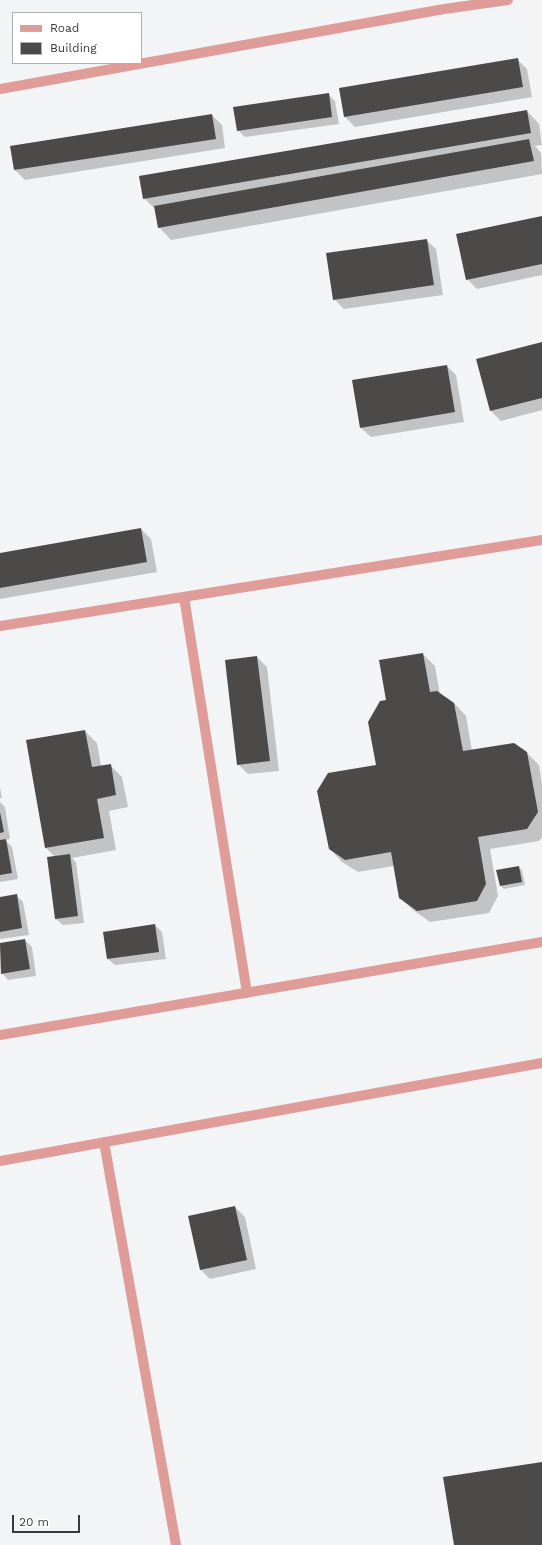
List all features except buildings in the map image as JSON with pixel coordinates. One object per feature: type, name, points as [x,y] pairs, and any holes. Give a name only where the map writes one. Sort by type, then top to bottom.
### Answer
[{"type":"street","points":[[142,63],[444,9],[508,0]]},
{"type":"street","points":[[0,89],[139,64]]},
{"type":"street","points":[[0,626],[542,540]]},
{"type":"street","points":[[184,597],[247,993]]},
{"type":"street","points":[[0,1035],[542,942]]},
{"type":"street","points":[[0,1161],[542,1063]]},
{"type":"street","points":[[104,1142],[176,1545]]}]
